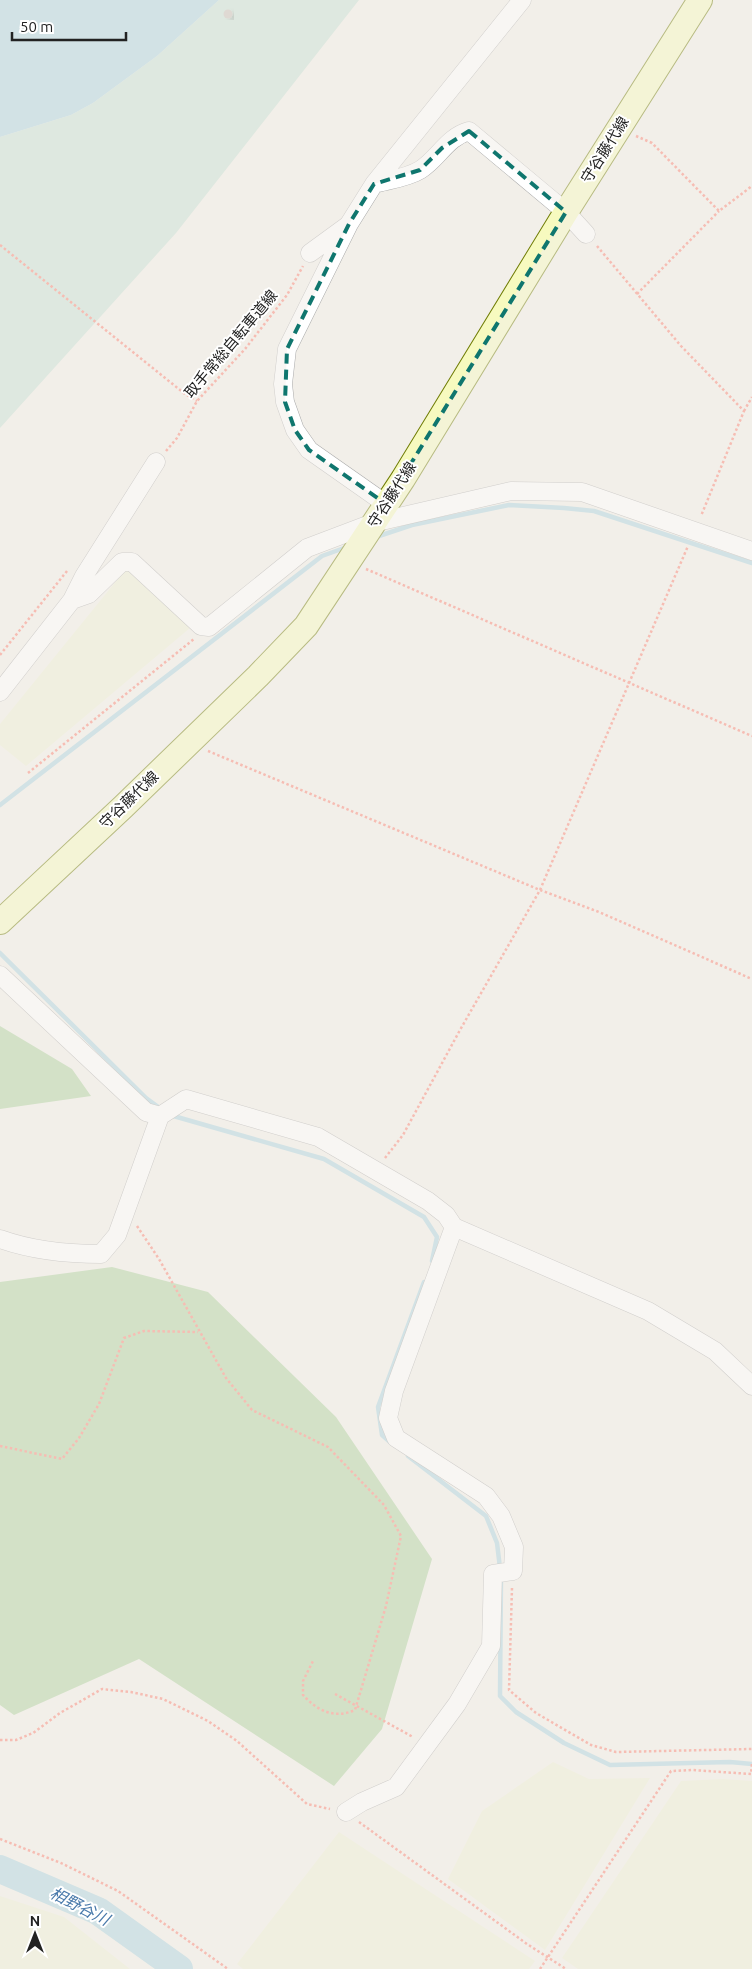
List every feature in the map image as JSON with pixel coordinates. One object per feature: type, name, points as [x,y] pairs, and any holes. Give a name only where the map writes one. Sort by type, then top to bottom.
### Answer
[{"type":"main road","name":"守谷藤代線","points":[[0,922],[258,676],[306,626],[485,347],[566,212],[700,0]]},
{"type":"street","points":[[376,518],[309,450],[295,430],[285,402],[283,384],[288,349],[349,224],[374,184],[522,0]]},
{"type":"street","points":[[374,184],[420,170],[442,148],[462,133],[469,131],[566,212],[586,234]]},
{"type":"street","points":[[310,253],[349,224]]},
{"type":"street","points":[[0,692],[72,600],[84,576],[156,462]]},
{"type":"street","points":[[72,600],[89,594],[122,562],[132,562],[201,626],[209,627],[307,548],[376,518],[511,491],[582,492],[752,551]]},
{"type":"street","points":[[0,975],[146,1112],[165,1113]]},
{"type":"street","points":[[0,1239],[20,1246],[64,1254],[101,1254],[116,1236],[165,1113],[186,1099],[318,1136],[428,1201],[446,1215],[454,1228],[648,1311],[715,1351],[752,1386]]},
{"type":"street","points":[[346,1812],[362,1802],[396,1787],[457,1704],[491,1646],[493,1574],[513,1570],[514,1547],[501,1516],[486,1496],[396,1438],[388,1418],[394,1391],[454,1228]]},
{"type":"path","points":[[618,129],[652,143],[719,211]]},
{"type":"path","points":[[637,294],[719,211],[752,186]]},
{"type":"path","points":[[586,234],[681,346],[744,411]]},
{"type":"path","points":[[0,245],[184,394],[197,401]]},
{"type":"path","name":"取手常総自転車道線","points":[[156,462],[177,438],[197,401],[251,341],[287,294],[310,253]]},
{"type":"path","points":[[377,1170],[403,1134],[540,890],[744,411],[752,397]]},
{"type":"path","points":[[350,559],[369,570],[752,736]]},
{"type":"path","points":[[0,655],[68,570]]},
{"type":"path","points":[[28,773],[209,627]]},
{"type":"path","points":[[188,743],[540,890],[599,912],[752,979]]},
{"type":"path","points":[[126,1210],[159,1259],[226,1378],[252,1410],[328,1447],[384,1505],[401,1536],[386,1606],[355,1710],[344,1715],[330,1713],[313,1707],[303,1695],[303,1681],[313,1661]]},
{"type":"path","points":[[0,1446],[62,1459],[79,1438],[99,1404],[124,1338],[144,1331],[199,1332]]},
{"type":"path","points":[[513,1570],[509,1690],[536,1713],[591,1745],[616,1752],[752,1749]]},
{"type":"path","points":[[0,1740],[16,1740],[33,1733],[60,1713],[102,1689],[131,1692],[163,1699],[208,1721],[237,1741],[307,1804],[346,1812],[566,1969]]},
{"type":"path","points":[[335,1694],[426,1744]]},
{"type":"path","points":[[540,1969],[672,1771],[692,1770],[751,1774],[752,1763]]},
{"type":"path","points":[[0,1839],[61,1863],[118,1891],[228,1969]]},
{"type":"highlighted area","points":[[469,131],[566,212],[386,504],[309,450],[295,430],[285,402],[287,349],[349,224],[374,184],[420,170],[442,148]]},
{"type":"green space","points":[[219,0],[359,0],[176,233],[0,428],[0,137],[71,115],[93,103],[157,56]]},
{"type":"green space","points":[[126,569],[190,628],[26,766],[0,745],[0,724]]},
{"type":"green space","points":[[0,1026],[72,1069],[91,1096],[0,1109]]},
{"type":"green space","points":[[112,1267],[208,1292],[336,1417],[432,1559],[382,1729],[334,1786],[139,1659],[14,1715],[0,1705],[0,1282]]},
{"type":"green space","points":[[553,1762],[589,1779],[650,1778],[545,1950],[448,1879],[482,1811]]},
{"type":"green space","points":[[723,1779],[752,1781],[752,1969],[578,1969],[562,1958],[681,1781]]},
{"type":"green space","points":[[339,1832],[535,1961],[529,1969],[243,1969],[237,1964]]},
{"type":"green space","points":[[0,1896],[64,1917],[130,1969],[0,1969]]},
{"type":"water","points":[[0,0],[219,0],[157,56],[93,103],[71,115],[0,137]]},
{"type":"building","points":[[228,9],[233,14],[228,19],[223,14]]},
{"type":"waterway","points":[[376,537],[412,525],[509,505],[564,508],[594,511],[752,563]]},
{"type":"waterway","points":[[0,805],[322,556],[347,547]]},
{"type":"waterway","points":[[0,953],[146,1098],[161,1109]]},
{"type":"waterway","points":[[170,1115],[324,1159],[424,1217],[437,1237],[432,1261]]},
{"type":"waterway","points":[[390,1442],[382,1435],[378,1407],[424,1282]]},
{"type":"waterway","points":[[408,1456],[486,1516],[497,1543],[500,1568]]},
{"type":"waterway","points":[[501,1576],[500,1696],[516,1712],[564,1743],[610,1765],[730,1762],[752,1764]]},
{"type":"waterway","name":"相野谷川","points":[[0,1869],[98,1911],[179,1969]]}]
